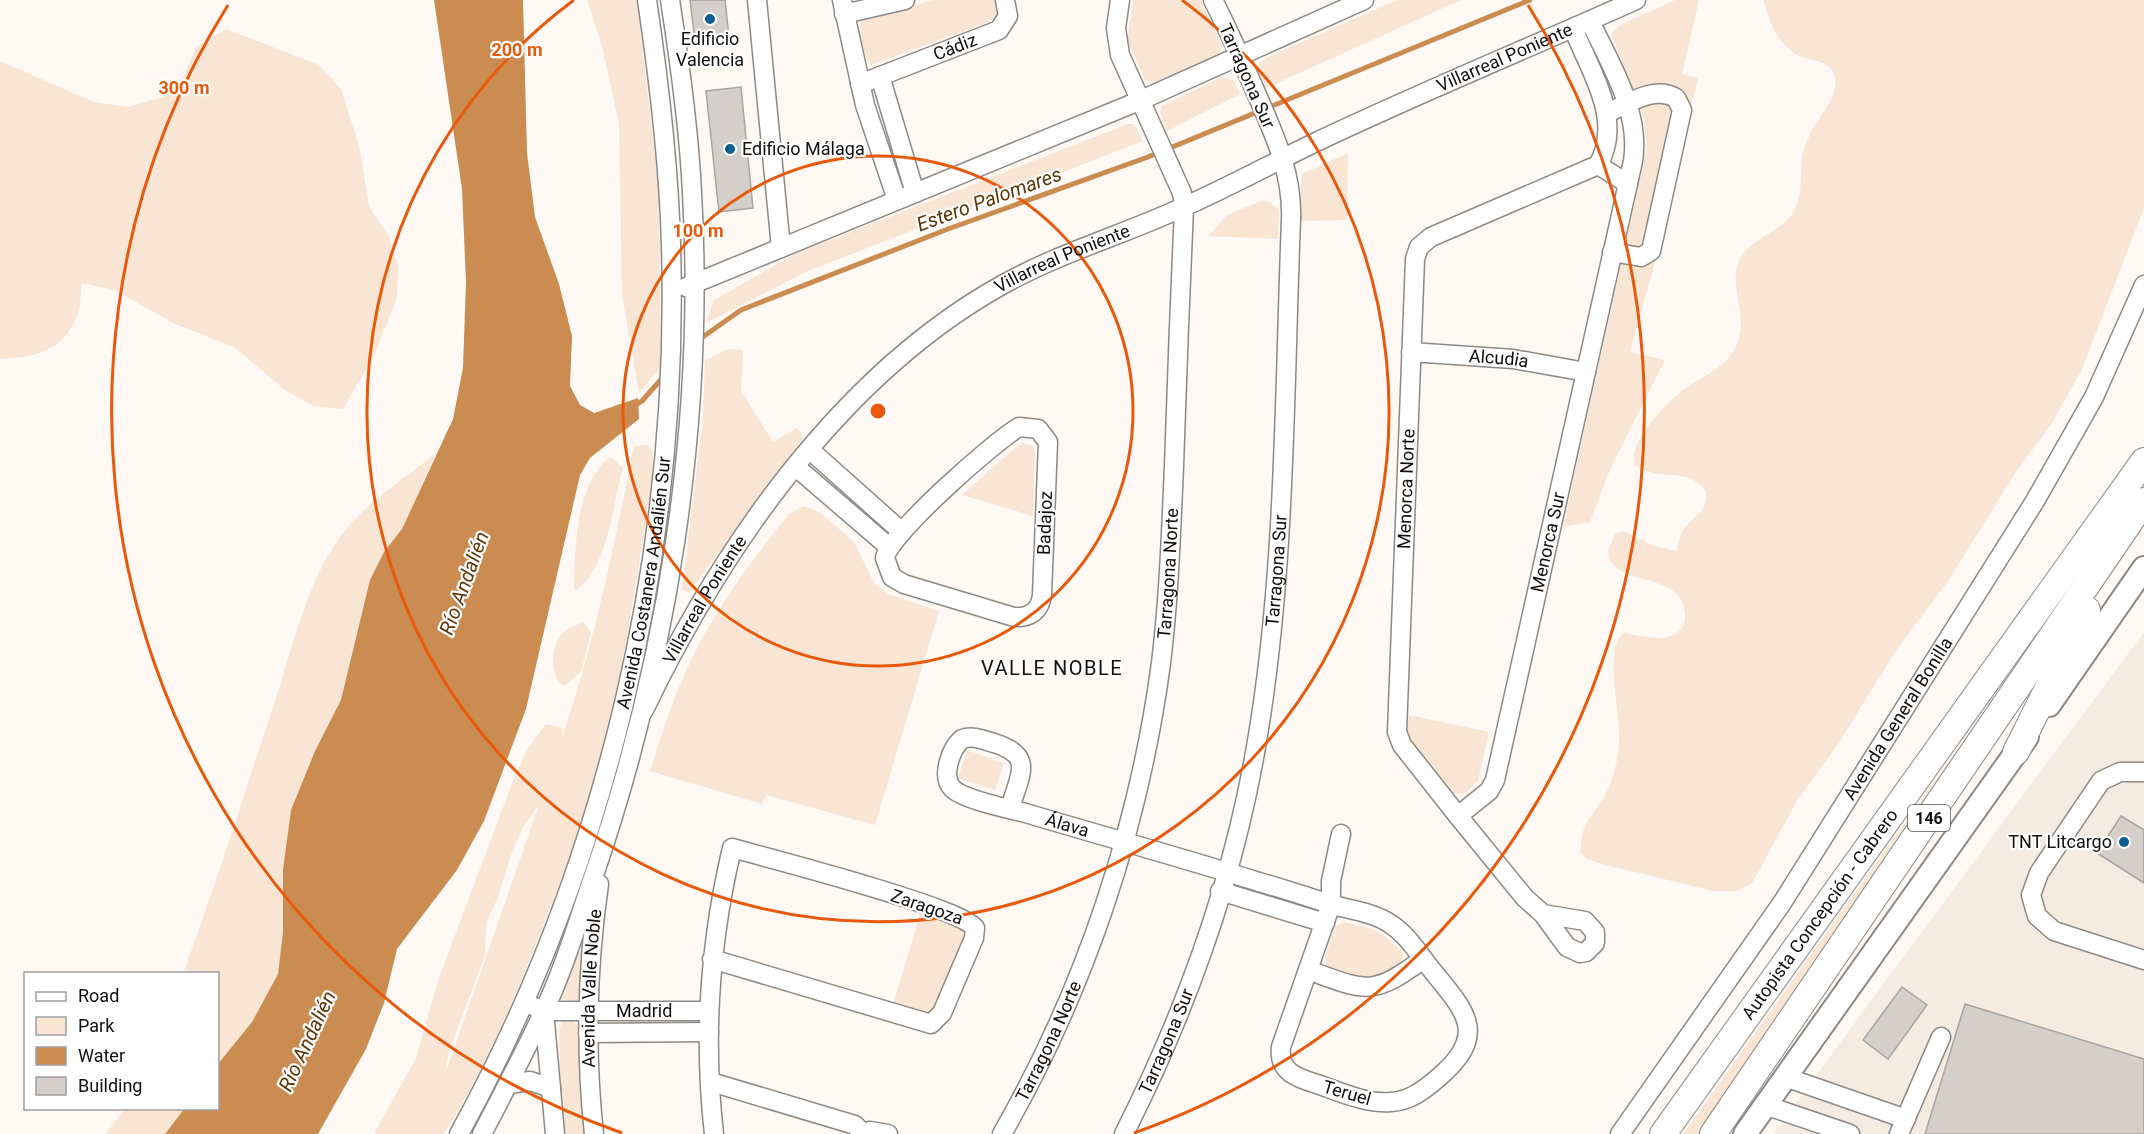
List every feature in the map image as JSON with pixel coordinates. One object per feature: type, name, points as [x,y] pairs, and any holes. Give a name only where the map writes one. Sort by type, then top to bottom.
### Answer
[{"type":"highway","points":[[2016,752],[2092,601],[2139,496],[2144,455]]},
{"type":"highway","name":"Autopista Concepción - Cabrero","points":[[1713,1134],[2139,496],[2144,462]]},
{"type":"highway","name":"Autopista Concepción - Cabrero","points":[[1663,1134],[2139,496]]},
{"type":"main road","points":[[1744,1134],[2144,568]]},
{"type":"street","name":"Avenida Costanera Andalién Sur","points":[[459,1134],[504,1048],[524,1002],[583,847],[610,762],[650,568],[669,397],[672,292],[668,175],[647,0]]},
{"type":"street","name":"Avenida Costanera Andalién Sur","points":[[482,1134],[544,1011],[604,845],[644,710],[675,542],[692,375],[694,283],[689,149],[670,0]]},
{"type":"street","points":[[757,0],[781,248]]},
{"type":"street","points":[[897,200],[860,84],[843,7],[904,0]]},
{"type":"street","name":"Cádiz","points":[[860,84],[999,30],[1008,16],[1005,0]]},
{"type":"street","name":"Tarragona Norte","points":[[1002,1134],[1035,1073],[1074,988],[1125,842],[1145,756],[1166,618],[1184,207],[1182,193],[1139,101],[1116,41],[1120,0]]},
{"type":"street","name":"Tarragona Sur","points":[[1124,1134],[1176,1021],[1226,872],[1256,749],[1273,611],[1291,220],[1290,185],[1284,159],[1213,0]]},
{"type":"street","points":[[672,292],[1139,101],[1364,0]]},
{"type":"street","name":"Villarreal Poniente","points":[[644,710],[674,647],[706,592],[796,467],[848,407],[880,375],[915,345],[971,304],[1036,268],[1184,207],[1284,159],[1636,0]]},
{"type":"street","points":[[1581,25],[1607,114],[1608,141],[1598,165],[1628,184]]},
{"type":"street","name":"Menorca Sur","points":[[1458,816],[1489,791],[1495,780],[1628,184],[1636,136],[1627,104],[1581,25]]},
{"type":"street","points":[[880,76],[915,193]]},
{"type":"street","points":[[1607,114],[1654,93],[1669,94],[1680,103],[1682,118],[1651,251],[1635,257],[1612,252]]},
{"type":"street","name":"Menorca Norte","points":[[1543,914],[1525,898],[1458,816],[1402,745],[1397,732],[1415,259],[1422,243],[1598,165]]},
{"type":"street","name":"Avenida General Bonilla","points":[[1620,1134],[1782,903],[2035,501],[2094,397],[2144,285]]},
{"type":"street","name":"Alcudia","points":[[1411,352],[1513,359],[1586,372]]},
{"type":"street","name":"Badajoz","points":[[1032,427],[1046,437],[1048,448],[1042,595],[1034,613],[1014,617],[898,581],[885,564],[889,547],[962,474],[1014,430],[1032,427]]},
{"type":"street","points":[[810,450],[902,532]]},
{"type":"street","points":[[796,467],[889,547]]},
{"type":"street","name":"Álava","points":[[1010,809],[1021,765],[1018,754],[1011,748],[979,739],[962,739],[954,749],[947,771],[950,785],[961,794],[1010,809],[1226,872]]},
{"type":"street","points":[[2144,771],[2120,772],[2101,781],[2038,873],[2031,895],[2037,916],[2054,931],[2144,960]]},
{"type":"street","name":"Teruel","points":[[1226,872],[1331,904],[1390,923],[1407,938],[1462,1008],[1468,1023],[1467,1039],[1456,1061],[1418,1094],[1393,1102],[1367,1100],[1293,1076],[1283,1065],[1281,1047],[1331,904],[1331,881],[1341,834]]},
{"type":"street","name":"Avenida Valle Noble","points":[[594,1134],[588,1033],[592,942],[604,845]]},
{"type":"street","name":"Zaragoza","points":[[709,1011],[712,959],[719,909],[732,848],[960,916],[970,921],[975,928],[974,938],[942,1013],[931,1024],[712,959]]},
{"type":"street","points":[[1220,891],[1325,923]]},
{"type":"street","points":[[1308,970],[1351,986],[1371,988],[1394,980],[1423,959]]},
{"type":"street","name":"Madrid","points":[[524,1002],[544,1011],[709,1011]]},
{"type":"street","points":[[544,1011],[555,1134]]},
{"type":"street","points":[[709,1011],[714,1134]]},
{"type":"street","name":"Madrid","points":[[588,1033],[709,1032]]},
{"type":"street","points":[[1785,1077],[1902,1126],[1941,1036]]},
{"type":"street","points":[[509,1084],[530,1081],[551,1088]]},
{"type":"street","points":[[711,1082],[849,1123],[862,1134],[870,1131],[888,1134]]},
{"type":"street","points":[[1765,1105],[1850,1134]]},
{"type":"shaded area","points":[[2144,632],[2144,1134],[1773,1134],[1890,975]]},
{"type":"green space","points":[[587,0],[636,0],[638,7],[659,193],[661,367],[639,393],[622,295],[619,124],[602,46]]},
{"type":"green space","points":[[933,0],[995,0],[998,14],[989,22],[871,65],[862,43],[861,19]]},
{"type":"green space","points":[[1133,0],[1201,0],[1222,46],[1218,58],[1154,85],[1145,80],[1127,40]]},
{"type":"green space","points":[[1397,0],[1461,0],[1266,88],[1258,71],[1259,63]]},
{"type":"green space","points":[[1675,0],[1699,0],[1682,74],[1698,78],[1652,273],[1630,352],[1665,360],[1611,467],[1590,522],[1563,527],[1647,147],[1643,115],[1611,34],[1620,25]]},
{"type":"green space","points":[[1764,0],[2144,0],[2144,208],[2082,369],[2052,423],[2016,472],[1948,581],[1897,649],[1838,744],[1797,801],[1752,883],[1737,891],[1713,891],[1587,859],[1581,853],[1581,843],[1584,828],[1608,789],[1617,762],[1619,729],[1613,669],[1617,643],[1623,633],[1654,638],[1669,637],[1681,629],[1685,619],[1681,600],[1674,591],[1618,568],[1609,560],[1608,551],[1615,534],[1624,531],[1649,544],[1677,552],[1682,531],[1704,507],[1706,497],[1706,491],[1699,483],[1681,476],[1653,473],[1635,465],[1636,446],[1651,422],[1671,400],[1721,366],[1730,356],[1740,331],[1741,318],[1736,270],[1740,259],[1752,245],[1782,225],[1794,211],[1800,192],[1804,147],[1834,90],[1834,74],[1831,69],[1823,63],[1795,54],[1778,37]]},
{"type":"green space","points":[[226,29],[319,65],[341,89],[360,149],[369,207],[389,236],[398,266],[397,297],[375,354],[343,409],[313,406],[285,390],[234,347],[175,324],[115,290],[82,283],[78,312],[64,338],[56,345],[36,354],[0,359],[0,61],[94,102],[128,107],[160,98],[184,76],[196,47]]},
{"type":"green space","points":[[1222,77],[1234,81],[1240,94],[1167,131],[1160,112],[1162,106]]},
{"type":"green space","points":[[1128,124],[1134,124],[1143,141],[808,271],[706,323],[714,300],[797,253]]},
{"type":"green space","points":[[1348,153],[1347,220],[1298,221],[1302,174]]},
{"type":"green space","points":[[1261,201],[1270,202],[1279,210],[1278,239],[1208,236],[1227,215]]},
{"type":"green space","points":[[728,349],[743,350],[741,391],[773,442],[797,428],[804,437],[689,593],[682,590],[703,416],[705,361]]},
{"type":"green space","points":[[1022,442],[1032,446],[1035,451],[1033,516],[962,495]]},
{"type":"green space","points":[[648,445],[653,452],[652,484],[624,652],[598,771],[552,903],[490,1050],[444,1134],[374,1134],[416,1058],[439,978],[516,773],[528,748],[546,724],[562,728],[563,735],[595,627],[634,446]],"holes":[[[539,805],[445,1072],[449,1051],[485,955],[486,924],[523,827]]]},
{"type":"green space","points":[[436,453],[402,529],[384,552],[341,700],[315,751],[291,810],[283,869],[283,932],[278,974],[252,1022],[219,1063],[219,972],[184,972],[309,595],[328,555],[340,537],[361,513]]},
{"type":"green space","points":[[610,457],[623,468],[607,535],[595,568],[586,581],[574,591],[576,538],[584,500],[599,468]]},
{"type":"green space","points":[[804,506],[821,513],[854,542],[874,583],[888,594],[939,611],[875,825],[766,795],[762,804],[650,771],[678,689],[711,623],[775,531],[789,514]]},
{"type":"green space","points":[[583,622],[591,632],[581,672],[564,686],[559,682],[554,671],[553,657],[556,643],[564,632]]},
{"type":"green space","points":[[2006,681],[1699,1134],[1683,1134],[1691,1123]]},
{"type":"green space","points":[[1409,715],[1489,732],[1478,781],[1464,794],[1454,794],[1407,735]]},
{"type":"green space","points":[[967,750],[1004,763],[995,790],[958,778]]},
{"type":"green space","points":[[921,911],[969,931],[939,1005],[929,1015],[893,1005]]},
{"type":"green space","points":[[1344,922],[1363,926],[1385,936],[1404,955],[1400,968],[1365,980],[1327,968],[1325,956],[1335,927]]},
{"type":"green space","points":[[579,951],[583,953],[580,998],[577,1001],[561,999],[561,993]]},
{"type":"green space","points":[[570,1019],[578,1026],[585,1134],[565,1134],[560,1095],[559,1029],[562,1023]]},
{"type":"green space","points":[[123,1110],[183,1110],[165,1134],[106,1134]]},
{"type":"water","name":"Río Andalién","points":[[434,0],[523,0],[527,153],[535,217],[559,284],[572,336],[570,386],[580,405],[594,413],[638,398],[639,419],[590,458],[580,475],[526,709],[484,821],[457,870],[397,949],[384,1003],[366,1049],[318,1134],[165,1134],[183,1110],[219,1110],[219,1063],[252,1022],[278,974],[283,932],[283,869],[291,810],[315,751],[341,700],[370,580],[384,552],[402,529],[453,419],[463,368],[466,282],[462,189]]},
{"type":"building","name":"Edificio Valencia","points":[[690,0],[725,0],[729,37],[695,41]]},
{"type":"building","name":"Edificio Málaga","points":[[741,87],[753,208],[719,212],[706,91]]},
{"type":"building","name":"TNT Litcargo","points":[[2121,816],[2144,830],[2144,883],[2097,853]]},
{"type":"building","points":[[1902,987],[1927,1005],[1888,1059],[1863,1040]]},
{"type":"building","points":[[1965,1004],[2144,1059],[2144,1134],[1925,1134]]},
{"type":"waterway","name":"Estero Palomares","points":[[697,341],[741,310],[948,229],[1148,157],[1530,0]]},
{"type":"waterway","name":"Estero Palomares","points":[[632,407],[642,401],[664,376]]},
{"type":"place","name":"Edificio Valencia","points":[[710,19]]},
{"type":"place","name":"Edificio Málaga","points":[[730,149]]},
{"type":"place","name":"TNT Litcargo","points":[[2124,842]]},
{"type":"district","name":"VALLE NOBLE","points":[[1052,668]]}]
